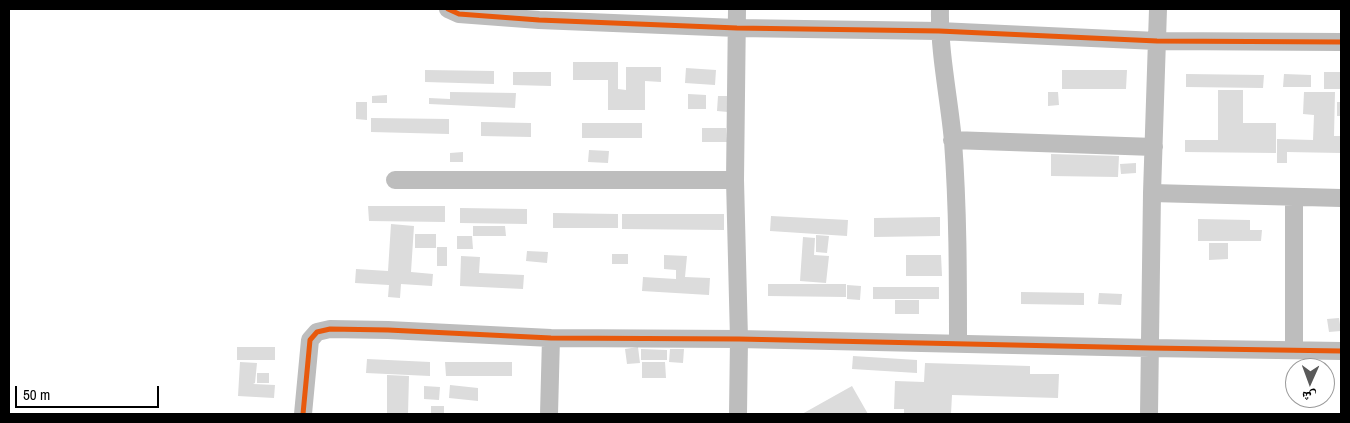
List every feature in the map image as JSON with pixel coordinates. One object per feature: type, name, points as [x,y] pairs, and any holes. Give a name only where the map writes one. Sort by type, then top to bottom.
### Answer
[{"type":"street","points":[[448,9],[459,14],[539,20],[737,28],[939,31],[1157,41],[1341,42]]},
{"type":"street","points":[[737,9],[735,180],[739,339],[738,414]]},
{"type":"street","points":[[940,9],[939,31],[952,140],[959,241],[958,343]]},
{"type":"street","points":[[1149,414],[1152,193],[1158,9]]},
{"type":"street","points":[[952,140],[1154,147]]},
{"type":"street","points":[[396,180],[735,180]]},
{"type":"street","points":[[1152,193],[1341,198]]},
{"type":"street","points":[[1294,196],[1294,350]]},
{"type":"street","points":[[303,414],[308,346],[313,335],[330,329],[551,338],[739,339],[1341,351]]},
{"type":"street","points":[[549,414],[551,338]]},
{"type":"building","points":[[573,62],[618,62],[618,89],[626,90],[626,67],[661,67],[661,82],[645,81],[645,110],[608,110],[608,80],[573,80]]},
{"type":"building","points":[[686,68],[716,70],[715,85],[685,83]]},
{"type":"building","points":[[425,70],[494,71],[494,84],[425,82]]},
{"type":"building","points":[[1062,70],[1127,70],[1126,89],[1062,89]]},
{"type":"building","points":[[513,72],[551,72],[551,86],[513,85]]},
{"type":"building","points":[[1324,72],[1341,72],[1341,89],[1324,89]]},
{"type":"building","points":[[1186,74],[1264,75],[1263,88],[1186,87]]},
{"type":"building","points":[[1284,74],[1311,75],[1311,87],[1283,87]]},
{"type":"building","points":[[1218,90],[1243,90],[1243,123],[1276,123],[1276,153],[1185,152],[1185,140],[1218,140]]},
{"type":"building","points":[[450,92],[516,93],[515,108],[429,104],[429,98],[450,99]]},
{"type":"building","points":[[1048,92],[1058,92],[1059,105],[1048,106]]},
{"type":"building","points":[[1304,92],[1335,92],[1334,136],[1341,136],[1341,153],[1287,152],[1287,163],[1277,163],[1277,139],[1313,140],[1314,115],[1303,114]]},
{"type":"building","points":[[688,94],[706,95],[706,109],[688,109]]},
{"type":"building","points":[[387,95],[387,103],[372,103],[372,96]]},
{"type":"building","points":[[718,96],[728,96],[728,112],[717,111]]},
{"type":"building","points":[[356,102],[367,102],[367,120],[356,119]]},
{"type":"building","points":[[1337,102],[1341,102],[1341,116],[1337,116]]},
{"type":"building","points":[[371,118],[449,119],[449,134],[371,132]]},
{"type":"building","points":[[481,122],[531,123],[531,137],[481,136]]},
{"type":"building","points":[[582,123],[642,123],[642,138],[582,138]]},
{"type":"building","points":[[702,128],[726,128],[727,142],[702,142]]},
{"type":"building","points":[[589,150],[609,151],[608,163],[588,162]]},
{"type":"building","points":[[463,152],[463,162],[450,162],[450,153]]},
{"type":"building","points":[[1051,154],[1119,156],[1118,177],[1051,176]]},
{"type":"building","points":[[1136,163],[1136,173],[1121,174],[1120,164]]},
{"type":"building","points":[[368,206],[445,206],[445,222],[369,221]]},
{"type":"building","points":[[460,208],[527,209],[527,224],[460,223]]},
{"type":"building","points":[[553,213],[618,214],[618,228],[553,228]]},
{"type":"building","points":[[622,214],[724,214],[724,230],[622,229]]},
{"type":"building","points":[[771,216],[848,220],[847,236],[770,231]]},
{"type":"building","points":[[940,217],[940,236],[874,237],[874,218]]},
{"type":"building","points":[[1198,219],[1250,220],[1250,230],[1262,230],[1261,241],[1198,241]]},
{"type":"building","points":[[391,224],[414,226],[411,272],[433,274],[432,286],[401,284],[400,298],[388,297],[389,285],[355,283],[356,269],[388,271]]},
{"type":"building","points":[[473,226],[505,226],[506,236],[473,236]]},
{"type":"building","points":[[415,234],[436,234],[436,248],[415,248]]},
{"type":"building","points":[[816,235],[829,236],[827,253],[816,252]]},
{"type":"building","points":[[457,236],[472,236],[473,249],[457,249]]},
{"type":"building","points":[[803,237],[815,238],[814,255],[829,256],[826,283],[800,281]]},
{"type":"building","points":[[1209,243],[1228,243],[1228,259],[1209,260]]},
{"type":"building","points":[[437,247],[447,247],[447,266],[437,266]]},
{"type":"building","points":[[527,251],[548,252],[547,263],[526,261]]},
{"type":"building","points":[[612,254],[628,254],[628,264],[612,264]]},
{"type":"building","points":[[664,255],[687,256],[685,277],[710,278],[709,295],[642,291],[643,277],[676,279],[676,270],[664,269]]},
{"type":"building","points":[[906,255],[941,255],[942,276],[906,276]]},
{"type":"building","points":[[461,256],[480,257],[479,273],[524,275],[523,289],[460,286]]},
{"type":"building","points":[[768,284],[846,284],[846,297],[768,296]]},
{"type":"building","points":[[847,285],[861,286],[860,300],[847,299]]},
{"type":"building","points":[[873,287],[939,287],[939,299],[873,299]]},
{"type":"building","points":[[1021,292],[1084,293],[1084,305],[1021,304]]},
{"type":"building","points":[[1099,293],[1122,294],[1121,305],[1098,304]]},
{"type":"building","points":[[895,300],[919,300],[919,314],[895,314]]},
{"type":"building","points":[[1339,318],[1341,331],[1329,332],[1327,319]]},
{"type":"building","points":[[237,347],[275,347],[275,360],[237,360]]},
{"type":"building","points":[[638,347],[640,363],[627,364],[625,349]]},
{"type":"building","points":[[641,349],[667,350],[667,360],[641,360]]},
{"type":"building","points":[[670,349],[684,349],[683,363],[669,362]]},
{"type":"building","points":[[853,356],[917,360],[917,373],[852,369]]},
{"type":"building","points":[[367,359],[430,362],[430,376],[366,373]]},
{"type":"building","points":[[240,362],[257,363],[255,383],[253,384],[275,385],[274,398],[238,396]]},
{"type":"building","points":[[445,362],[512,362],[512,376],[446,376]]},
{"type":"building","points":[[642,362],[665,362],[666,378],[642,378]]},
{"type":"building","points":[[925,363],[1030,366],[1030,374],[1059,374],[1058,398],[952,395],[951,414],[904,414],[904,409],[894,409],[895,381],[924,382]]},
{"type":"building","points":[[257,373],[269,373],[269,383],[257,383]]},
{"type":"building","points":[[387,375],[409,376],[408,414],[387,414]]},
{"type":"building","points":[[450,385],[478,388],[478,401],[449,398]]},
{"type":"building","points":[[424,386],[440,387],[439,400],[424,399]]},
{"type":"building","points":[[852,386],[868,414],[802,414]]},
{"type":"building","points":[[431,406],[444,406],[444,414],[431,414]]},
{"type":"cycle path","points":[[448,9],[459,14],[539,20],[737,28],[939,31],[1157,41],[1341,42]]},
{"type":"cycle path","points":[[303,414],[310,340],[317,332],[330,329],[551,338],[739,339],[1341,351]]}]
